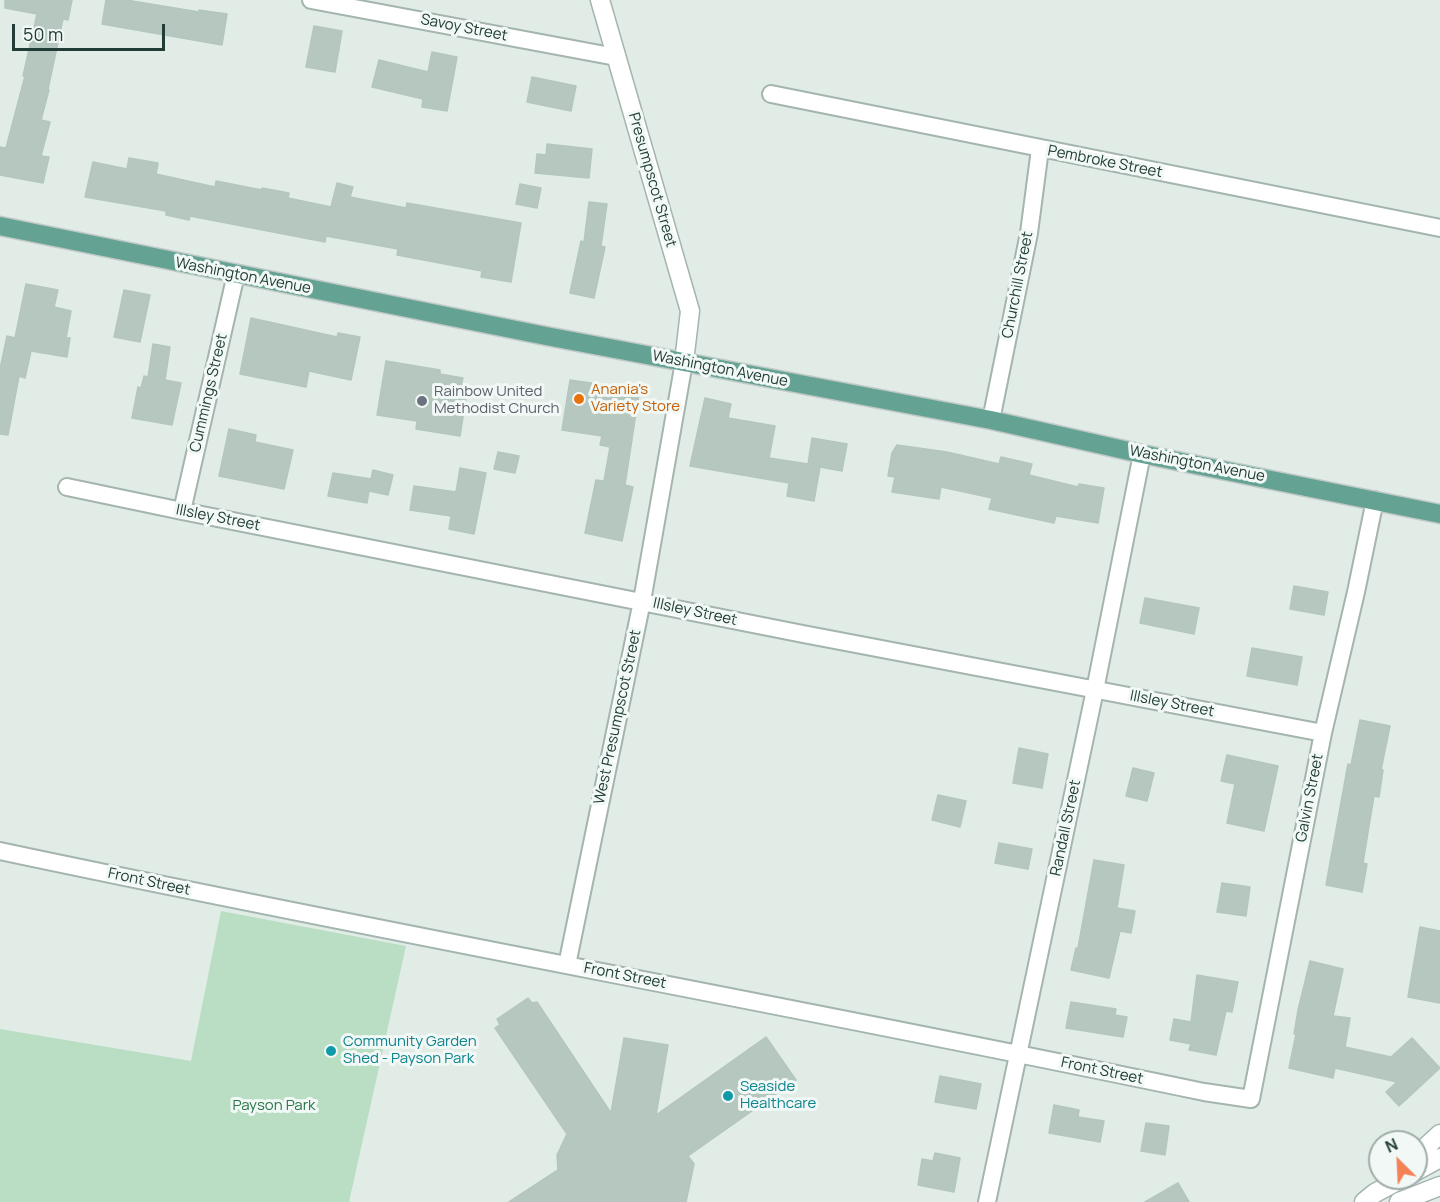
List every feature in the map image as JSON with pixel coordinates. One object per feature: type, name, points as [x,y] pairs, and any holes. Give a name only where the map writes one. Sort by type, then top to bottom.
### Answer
[{"type":"main road","name":"Washington Avenue","points":[[0,226],[684,362],[991,420],[1142,454],[1440,514]]},
{"type":"street","name":"Savoy Street","points":[[311,0],[616,57]]},
{"type":"street","name":"Presumpscot Street","points":[[600,0],[690,311],[684,362]]},
{"type":"street","name":"Pembroke Street","points":[[771,94],[1440,228]]},
{"type":"street","name":"Churchill Street","points":[[991,420],[1029,233],[1040,149]]},
{"type":"street","name":"Cummings Street","points":[[182,511],[236,274]]},
{"type":"street","name":"West Presumpscot Street","points":[[567,965],[642,601],[684,362]]},
{"type":"street","name":"Randall Street","points":[[987,1202],[1095,690],[1142,454]]},
{"type":"street","name":"Illsley Street","points":[[68,487],[1323,733]]},
{"type":"street","name":"Galvin Street","points":[[1251,1099],[1323,733],[1375,500]]},
{"type":"street","name":"Front Street","points":[[0,851],[440,942],[1019,1053],[1204,1092],[1251,1099]]},
{"type":"street","points":[[1428,1145],[1440,1134]]},
{"type":"street","points":[[1399,1202],[1440,1186]]},
{"type":"street","points":[[1370,1198],[1383,1190]]},
{"type":"green space","name":"Payson Park","points":[[221,911],[406,946],[349,1202],[0,1202],[0,1029],[191,1061]]},
{"type":"building","points":[[5,0],[72,0],[68,20],[63,19],[41,120],[50,122],[41,156],[49,157],[43,183],[0,175],[0,147],[6,148],[25,76],[23,76],[37,14],[5,8]]},
{"type":"building","points":[[106,0],[126,0],[199,12],[199,10],[227,14],[222,45],[102,24]]},
{"type":"building","points":[[314,26],[342,31],[335,72],[306,67]]},
{"type":"building","points":[[432,52],[457,57],[447,111],[422,107],[423,99],[372,87],[379,60],[428,72]]},
{"type":"building","points":[[532,77],[576,86],[571,111],[527,102]]},
{"type":"building","points":[[547,144],[592,149],[589,178],[535,173],[537,154],[546,155]]},
{"type":"building","points":[[129,158],[158,163],[156,174],[215,187],[216,181],[289,193],[288,198],[331,207],[337,183],[353,187],[350,197],[406,208],[407,203],[521,223],[511,282],[481,277],[482,271],[397,255],[398,249],[326,236],[325,242],[190,216],[189,220],[166,215],[166,211],[85,197],[93,162],[127,169]]},
{"type":"building","points":[[520,184],[541,188],[537,208],[516,204]]},
{"type":"building","points":[[589,202],[607,204],[601,246],[605,247],[594,298],[570,293],[581,241],[584,242]]},
{"type":"building","points":[[26,284],[58,290],[54,307],[71,311],[66,338],[70,338],[67,357],[31,351],[25,378],[19,376],[8,435],[0,434],[0,369],[7,336],[15,338]]},
{"type":"building","points":[[124,290],[150,295],[140,342],[114,337]]},
{"type":"building","points":[[251,318],[337,337],[338,333],[360,337],[351,380],[309,371],[306,387],[240,374]]},
{"type":"building","points":[[153,344],[170,347],[165,380],[181,383],[172,425],[132,418],[138,387],[141,388],[144,376],[148,377]]},
{"type":"building","name":"Rainbow United Methodist Church","points":[[386,361],[440,370],[440,374],[463,378],[461,385],[468,386],[460,436],[416,429],[417,421],[377,415]]},
{"type":"building","points":[[570,380],[639,394],[625,485],[633,487],[622,541],[585,533],[596,480],[604,481],[610,447],[600,445],[602,436],[562,430]]},
{"type":"building","points":[[705,398],[731,404],[728,418],[775,426],[769,458],[808,464],[812,438],[847,444],[842,471],[820,467],[814,501],[787,496],[789,483],[690,466]]},
{"type":"building","points":[[229,429],[256,435],[255,442],[293,450],[284,489],[219,476]]},
{"type":"building","points":[[897,445],[947,452],[999,464],[1001,457],[1032,464],[1029,475],[1078,487],[1079,484],[1104,488],[1098,523],[1056,516],[1054,523],[989,509],[992,498],[941,487],[939,499],[892,492],[895,477],[888,476],[892,453]]},
{"type":"building","points":[[498,452],[519,456],[515,473],[494,469]]},
{"type":"building","points":[[460,468],[486,473],[474,534],[449,529],[451,516],[410,510],[414,486],[456,492]]},
{"type":"building","points":[[373,470],[393,475],[388,495],[369,491],[367,503],[328,496],[333,473],[371,479]]},
{"type":"building","points":[[1294,586],[1328,592],[1324,615],[1290,609]]},
{"type":"building","points":[[1145,598],[1199,608],[1194,634],[1140,623]]},
{"type":"building","points":[[1252,648],[1302,657],[1297,685],[1247,676]]},
{"type":"building","points":[[1360,720],[1390,726],[1381,770],[1383,770],[1379,797],[1374,796],[1363,863],[1367,864],[1362,892],[1326,885],[1348,764],[1351,765]]},
{"type":"building","points":[[1019,748],[1048,754],[1042,788],[1013,783]]},
{"type":"building","points":[[1227,755],[1278,766],[1264,831],[1227,823],[1235,784],[1221,781]]},
{"type":"building","points":[[1133,768],[1154,773],[1147,801],[1126,796]]},
{"type":"building","points":[[938,795],[966,801],[960,827],[932,820]]},
{"type":"building","points":[[999,843],[1032,849],[1028,869],[995,863]]},
{"type":"building","points":[[1094,860],[1124,865],[1117,908],[1135,911],[1131,933],[1120,931],[1109,978],[1071,970],[1076,948],[1078,948]]},
{"type":"building","points":[[1222,883],[1250,887],[1246,916],[1217,912]]},
{"type":"building","points":[[1420,927],[1440,931],[1440,1003],[1408,997]]},
{"type":"building","points":[[1310,961],[1343,969],[1333,1016],[1350,1018],[1345,1047],[1391,1057],[1412,1038],[1440,1068],[1399,1106],[1386,1092],[1397,1082],[1335,1068],[1333,1078],[1289,1068],[1298,1010]]},
{"type":"building","points":[[1197,975],[1238,982],[1232,1012],[1226,1011],[1216,1055],[1189,1050],[1191,1044],[1170,1040],[1174,1019],[1191,1022]]},
{"type":"building","name":"Seaside Healthcare","points":[[528,998],[532,1003],[537,1002],[611,1113],[624,1038],[668,1045],[656,1115],[766,1037],[796,1080],[688,1156],[694,1164],[686,1202],[509,1202],[558,1170],[557,1155],[567,1134],[495,1028],[500,1025],[497,1019]]},
{"type":"building","points":[[1071,1002],[1116,1009],[1115,1015],[1127,1017],[1123,1037],[1066,1028]]},
{"type":"building","points":[[940,1076],[981,1084],[976,1109],[935,1102]]},
{"type":"building","points":[[1054,1105],[1079,1110],[1078,1117],[1104,1121],[1100,1142],[1049,1133]]},
{"type":"building","points":[[1146,1123],[1169,1126],[1165,1155],[1141,1151]]},
{"type":"building","points":[[935,1153],[960,1158],[954,1192],[918,1185],[922,1159],[933,1161]]},
{"type":"building","points":[[1178,1183],[1189,1202],[1145,1202]]},
{"type":"place","name":"Anania's Variety Store","points":[[579,399]]},
{"type":"place","name":"Rainbow United Methodist Church","points":[[422,401]]},
{"type":"place","name":"Community Garden Shed - Payson Park","points":[[331,1051]]},
{"type":"place","name":"Seaside Healthcare","points":[[728,1096]]}]
